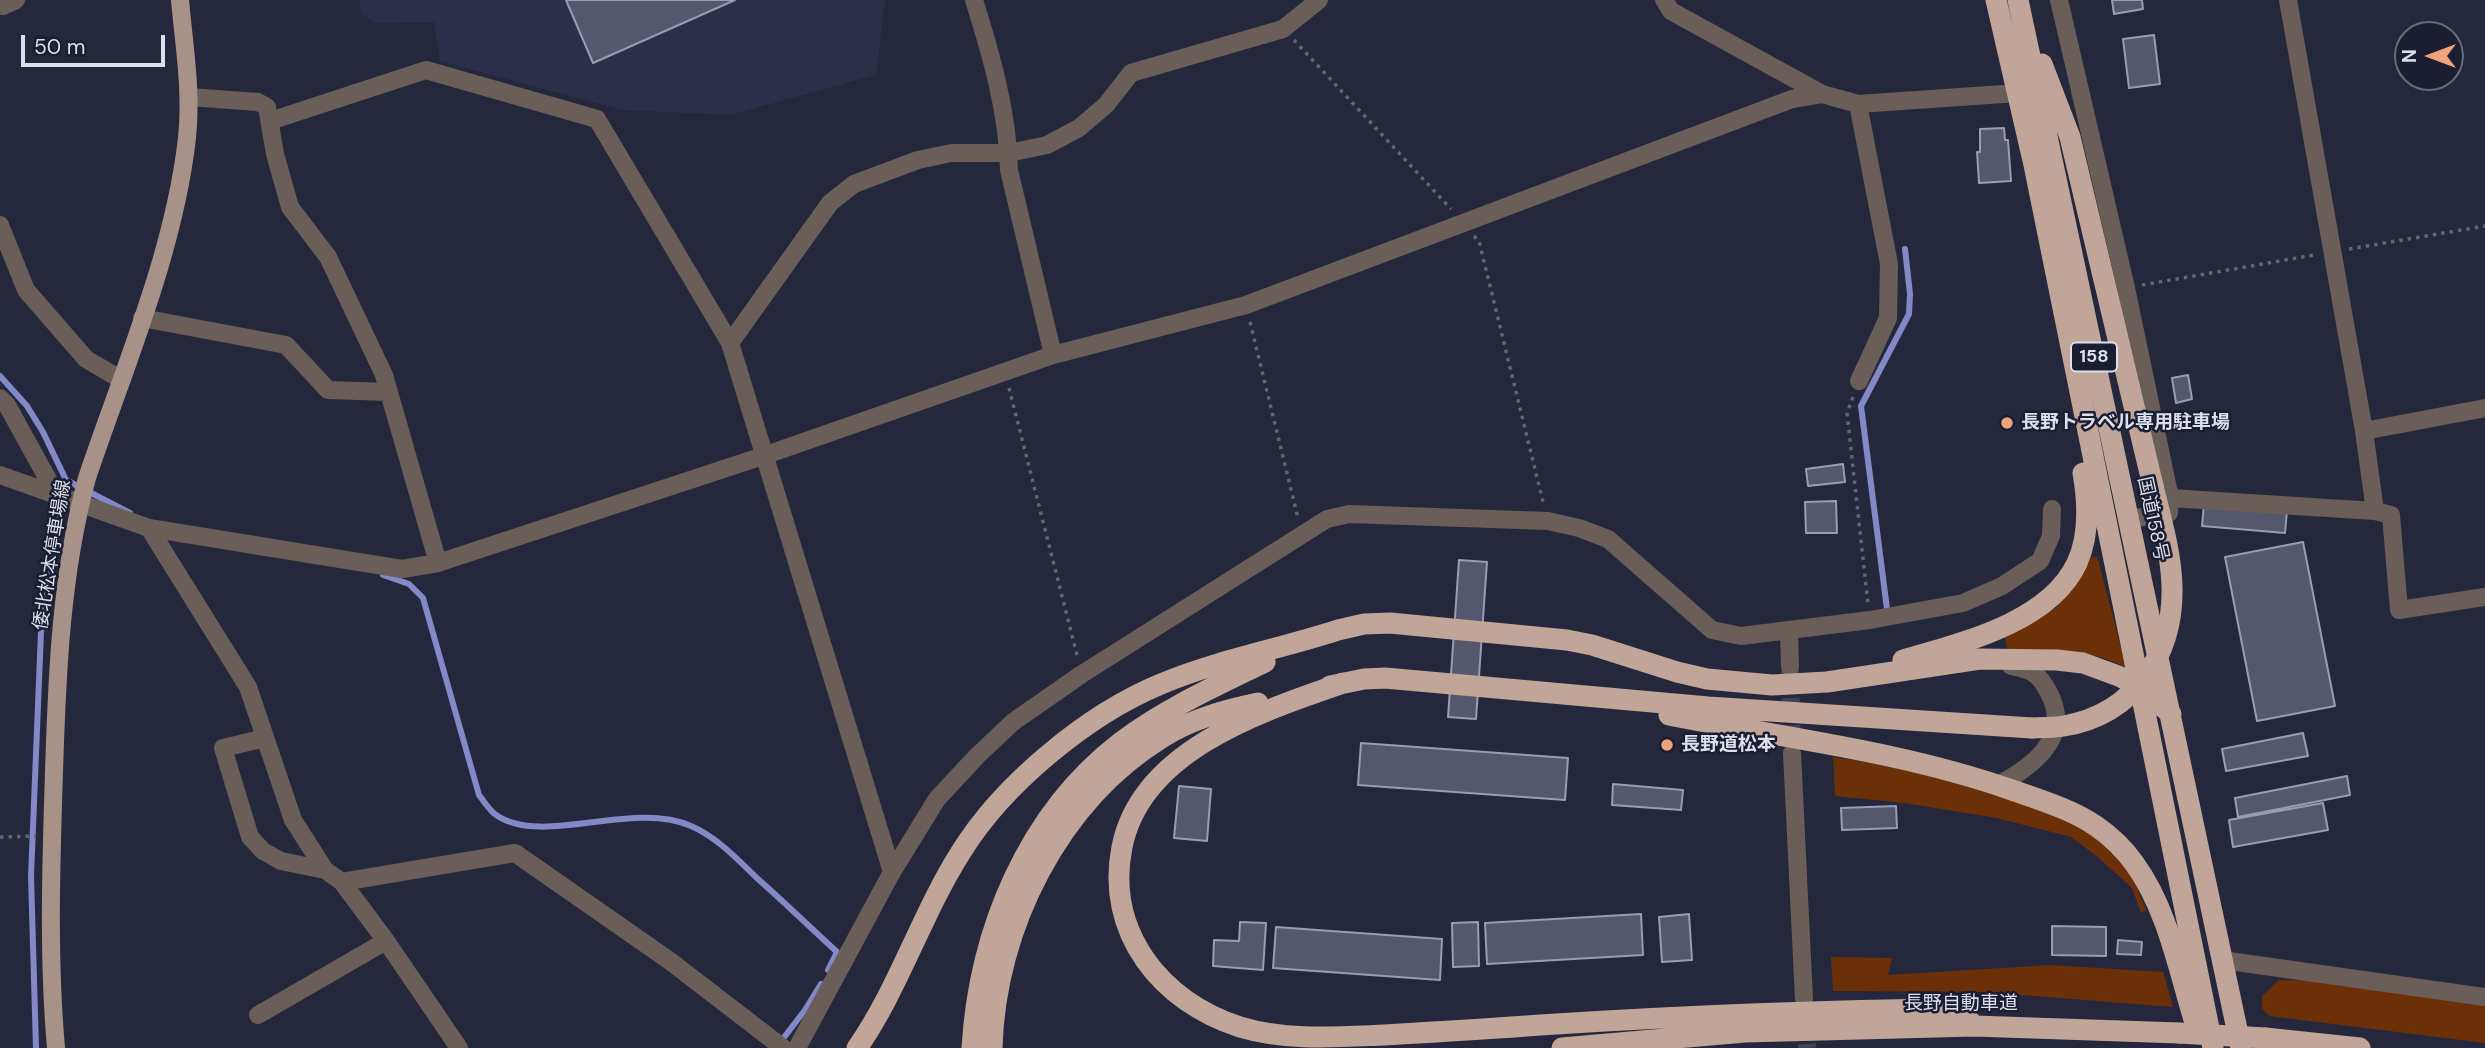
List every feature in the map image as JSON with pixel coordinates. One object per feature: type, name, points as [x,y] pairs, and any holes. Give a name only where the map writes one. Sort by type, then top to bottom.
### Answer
[{"type":"highway","name":"158","points":[[1996,0],[2018,93],[2213,1048]]},
{"type":"highway","points":[[992,1048],[998,994],[1018,921],[1049,856],[1069,825],[1115,772],[1164,737],[1219,712],[1343,683],[1385,678],[1708,707],[2032,727],[2063,726],[2085,720],[2109,710],[2128,697],[2148,674],[2164,646],[2171,617],[2172,586],[2162,492],[2070,137],[2018,0]]},
{"type":"highway","name":"国道158号","points":[[2018,0],[2241,1048]]},
{"type":"highway","points":[[1827,682],[1968,641],[2015,622],[2065,582],[2077,563],[2087,521],[2086,494],[2074,410],[2072,360]]},
{"type":"highway","points":[[857,1048],[887,996],[961,851],[988,815],[1038,764],[1101,716],[1162,684],[1364,624],[1403,624],[1567,640],[1707,679],[1772,685],[1827,682],[1980,659],[2057,660],[2084,663],[2103,669],[2141,688],[2171,713]]},
{"type":"highway","points":[[972,1048],[978,995],[1003,907],[1032,844],[1074,785],[1098,761],[1149,722],[1314,638]]},
{"type":"highway","points":[[1343,683],[1270,708],[1212,736],[1168,771],[1149,792],[1133,816],[1123,842],[1118,870],[1119,898],[1125,923],[1150,967],[1168,987],[1188,1003],[1241,1027],[1302,1037],[1406,1034],[1641,1018],[1860,1010],[1959,1009],[1974,1026]]},
{"type":"highway","points":[[1563,694],[1927,764],[1998,785],[2095,825],[2133,862],[2148,886],[2163,920],[2203,1048]]},
{"type":"highway","name":"長野自動車道","points":[[1562,1048],[1745,1032],[1974,1026],[2179,1033],[2265,1038],[2360,1048]]},
{"type":"main road","name":"倭北松本停車場線","points":[[56,1048],[51,942],[52,836],[61,622],[80,503],[165,249],[176,205],[187,137],[189,97],[180,0]]},
{"type":"street","points":[[0,0],[3,6],[16,0]]},
{"type":"street","points":[[974,0],[985,37],[1009,153],[1009,170],[1053,355]]},
{"type":"street","points":[[730,343],[830,203],[853,184],[918,160],[951,152],[1009,153],[1048,145],[1079,128],[1106,105],[1131,73],[1283,29],[1319,0]]},
{"type":"street","points":[[1664,0],[1671,11],[1822,94],[1858,104],[2018,93]]},
{"type":"street","points":[[2059,0],[2126,288],[2162,492],[2169,513],[2129,519]]},
{"type":"street","points":[[2288,0],[2364,431],[2375,510]]},
{"type":"street","points":[[270,121],[426,71],[597,119],[730,343],[891,872]]},
{"type":"street","points":[[0,475],[149,528],[402,569],[438,563],[763,456],[1053,355],[1246,305],[1792,99],[1822,94]]},
{"type":"street","points":[[189,97],[258,102],[267,107],[275,153],[290,207],[328,257],[384,375],[438,563]]},
{"type":"street","points":[[1858,104],[1889,264],[1888,318],[1860,381]]},
{"type":"street","points":[[0,225],[26,290],[86,359],[120,379]]},
{"type":"street","points":[[142,318],[286,345],[328,390],[388,392]]},
{"type":"street","points":[[0,398],[7,405],[56,494]]},
{"type":"street","points":[[2364,431],[2485,408]]},
{"type":"street","points":[[2162,492],[2375,510],[2390,515],[2399,610],[2485,597]]},
{"type":"street","points":[[797,1048],[891,872],[937,799],[976,756],[1013,722],[1082,674],[1327,519],[1349,514],[1548,522],[1579,528],[1608,539],[1712,630],[1741,636],[1870,620],[1963,603],[2002,586],[2040,561],[2051,536],[2052,509]]},
{"type":"street","points":[[149,528],[248,687],[293,820],[325,870],[342,882],[386,941],[459,1048]]},
{"type":"street","points":[[1790,631],[1790,667]]},
{"type":"street","points":[[1980,659],[2032,670],[2045,685],[2056,706],[2057,725],[2043,753],[2021,773],[1998,785]]},
{"type":"street","points":[[265,738],[223,748],[250,837],[263,851],[281,861],[325,870]]},
{"type":"street","points":[[1792,753],[1804,999]]},
{"type":"street","points":[[342,882],[515,853],[670,961],[783,1048]]},
{"type":"street","points":[[258,1015],[386,941]]},
{"type":"street","points":[[2222,960],[2485,997]]},
{"type":"path","points":[[1283,29],[1479,241],[1548,522]]},
{"type":"path","points":[[2126,288],[2485,226]]},
{"type":"path","points":[[1246,305],[1302,534]]},
{"type":"path","points":[[1005,373],[1082,674]]},
{"type":"path","points":[[1860,381],[1847,413],[1870,620]]},
{"type":"path","points":[[0,837],[52,836]]},
{"type":"shaded area","points":[[360,0],[885,0],[876,75],[730,115],[623,110],[440,61],[434,22],[373,23],[365,15],[361,15]]},
{"type":"shaded area","points":[[2097,556],[2126,667],[2083,654],[2008,650],[2004,634],[2056,608],[2091,558]]},
{"type":"shaded area","points":[[1833,757],[1955,783],[2027,805],[2074,824],[2116,853],[2134,880],[2146,910],[2141,913],[2132,888],[2071,837],[1997,818],[1904,803],[1835,796]]},
{"type":"shaded area","points":[[1831,957],[1892,958],[1888,975],[2051,965],[2163,972],[2173,1007],[1984,992],[1833,991]]},
{"type":"shaded area","points":[[2279,980],[2322,981],[2485,1004],[2485,1043],[2269,1016],[2262,1009],[2262,996]]},
{"type":"building","points":[[566,0],[735,0],[593,63]]},
{"type":"building","points":[[2112,0],[2142,0],[2143,9],[2114,14]]},
{"type":"building","points":[[2154,35],[2160,84],[2129,88],[2123,39]]},
{"type":"building","points":[[2004,128],[2005,140],[2008,140],[2011,181],[1979,183],[1977,152],[1980,152],[1980,129]]},
{"type":"building","points":[[2188,375],[2192,399],[2176,403],[2172,378]]},
{"type":"building","points":[[1843,464],[1845,482],[1808,486],[1806,469]]},
{"type":"building","points":[[1836,501],[1837,533],[1806,533],[1805,502]]},
{"type":"building","points":[[2204,504],[2287,511],[2285,533],[2202,526]]},
{"type":"building","points":[[2303,542],[2335,706],[2257,721],[2225,557]]},
{"type":"building","points":[[1459,560],[1487,562],[1476,719],[1448,717]]},
{"type":"building","points":[[2303,733],[2308,756],[2226,771],[2222,749]]},
{"type":"building","points":[[1361,743],[1568,758],[1565,800],[1358,785]]},
{"type":"building","points":[[2347,776],[2350,795],[2238,817],[2235,798]]},
{"type":"building","points":[[1613,784],[1683,790],[1681,810],[1612,805]]},
{"type":"building","points":[[1179,786],[1211,789],[1207,841],[1174,838]]},
{"type":"building","points":[[2323,803],[2328,830],[2233,847],[2229,820]]},
{"type":"building","points":[[1896,806],[1897,828],[1842,830],[1841,808]]},
{"type":"building","points":[[1641,914],[1643,955],[1487,964],[1485,923]]},
{"type":"building","points":[[1689,914],[1692,960],[1662,962],[1659,917]]},
{"type":"building","points":[[1240,922],[1266,923],[1263,970],[1213,966],[1214,940],[1239,941]]},
{"type":"building","points":[[1478,922],[1479,966],[1453,967],[1452,923]]},
{"type":"building","points":[[2052,926],[2106,927],[2106,956],[2052,955]]},
{"type":"building","points":[[1276,927],[1442,939],[1440,980],[1273,968]]},
{"type":"building","points":[[2118,940],[2142,942],[2141,955],[2117,954]]},
{"type":"waterway","points":[[1887,609],[1861,406],[1909,314],[1910,294],[1905,249]]},
{"type":"waterway","points":[[0,376],[27,406],[66,480],[41,632],[31,876],[36,1048]]},
{"type":"waterway","points":[[66,480],[130,513]]},
{"type":"waterway","points":[[383,575],[409,584],[423,598],[479,795],[493,813],[515,824],[538,827],[642,818],[668,819],[691,826],[727,849],[837,952],[828,970]]},
{"type":"waterway","points":[[782,1040],[821,984]]},
{"type":"tunnel","points":[[1790,671],[1792,748]]},
{"type":"tunnel","points":[[1805,1017],[1807,1048]]},
{"type":"place","name":"長野トラベル専用駐車場","points":[[2007,423]]},
{"type":"place","name":"長野道松本","points":[[1667,745]]}]
